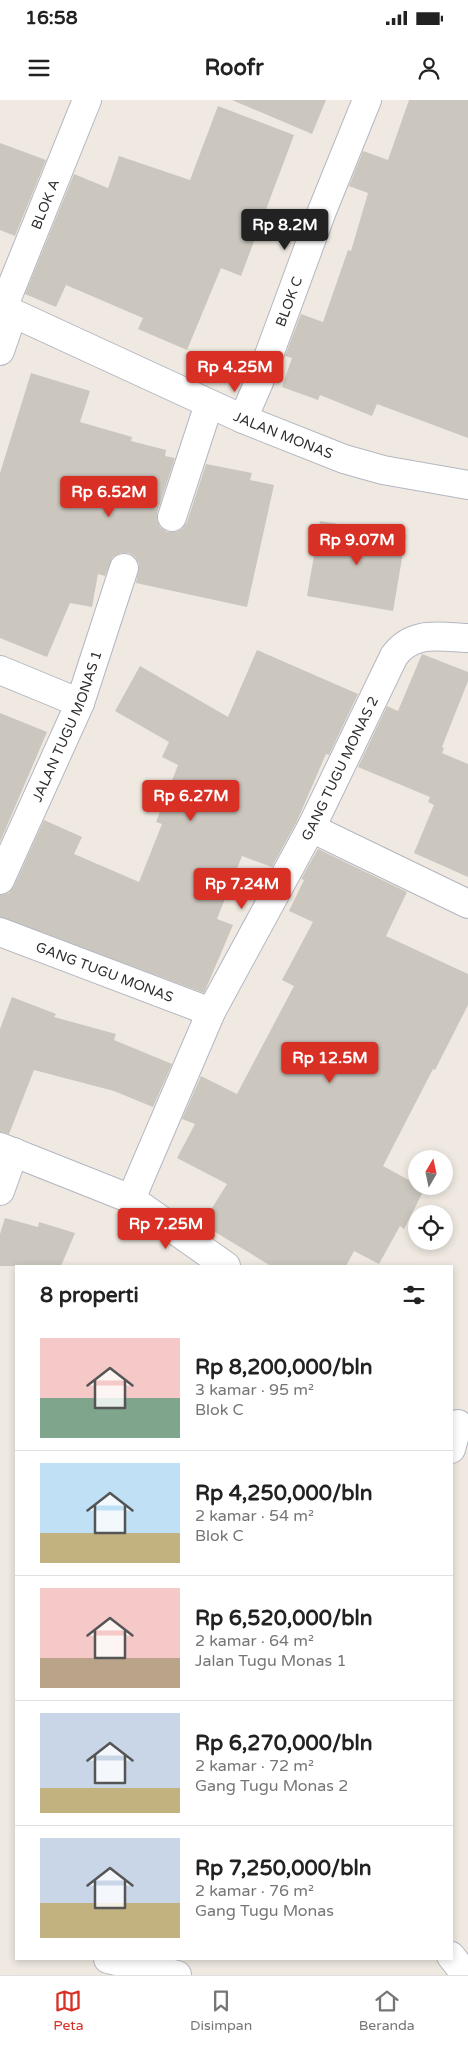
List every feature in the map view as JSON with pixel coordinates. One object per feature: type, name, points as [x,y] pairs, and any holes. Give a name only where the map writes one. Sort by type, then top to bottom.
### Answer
[{"type":"street","name":"BLOK A","points":[[0,351],[5,309],[88,100]]},
{"type":"street","name":"BLOK C","points":[[243,419],[259,382],[322,211],[366,100]]},
{"type":"street","name":"JALAN MONAS","points":[[5,309],[243,419],[344,458],[382,470],[468,485]]},
{"type":"street","points":[[172,517],[209,404]]},
{"type":"street","name":"JALAN TUGU MONAS 1","points":[[0,880],[80,703],[124,568]]},
{"type":"street","name":"GANG TUGU MONAS 2","points":[[131,1199],[211,1012],[311,828],[394,656],[402,645],[415,638],[431,636],[468,638]]},
{"type":"street","points":[[0,670],[80,703]]},
{"type":"street","points":[[311,828],[468,904]]},
{"type":"street","name":"GANG TUGU MONAS","points":[[0,932],[211,1012]]},
{"type":"street","points":[[0,1191],[7,1150],[131,1199],[225,1265]]},
{"type":"street","points":[[453,1959],[466,1975]]},
{"type":"street","points":[[112,1960],[177,1975]]},
{"type":"building","points":[[232,100],[326,100],[312,134]]},
{"type":"building","points":[[409,100],[468,100],[468,438],[377,404],[372,416],[320,395],[318,400],[282,387],[292,358],[285,356],[301,314],[323,322],[348,250],[351,251],[368,193],[349,186],[363,151],[388,160]]},
{"type":"building","points":[[218,106],[294,135],[241,276],[221,268],[187,350],[138,329],[143,318],[66,285],[56,307],[25,294],[74,174],[108,188],[119,156],[190,180]]},
{"type":"building","points":[[0,143],[46,160],[15,236],[0,230]]},
{"type":"building","points":[[31,373],[90,391],[80,422],[132,437],[131,441],[166,450],[165,456],[175,458],[157,513],[160,527],[167,532],[176,532],[182,529],[187,522],[206,464],[252,473],[250,480],[274,485],[247,607],[136,583],[139,564],[135,557],[129,553],[121,553],[113,557],[105,576],[98,574],[92,607],[70,603],[47,657],[0,638],[0,473]]},
{"type":"building","points":[[320,521],[406,535],[393,611],[307,596]]},
{"type":"building","points":[[257,650],[358,694],[329,755],[326,754],[297,821],[272,867],[242,856],[217,919],[233,925],[204,993],[0,917],[0,895],[9,893],[14,886],[44,820],[82,837],[74,854],[139,882],[162,824],[156,822],[178,765],[162,757],[169,742],[115,711],[140,666],[228,717]]},
{"type":"building","points":[[422,654],[468,672],[468,681],[442,747],[444,748],[442,753],[468,764],[468,877],[414,853],[434,805],[428,802],[430,797],[358,767],[387,706],[398,711]]},
{"type":"building","points":[[0,713],[47,732],[0,842]]},
{"type":"building","points":[[318,849],[407,892],[386,936],[468,974],[468,1005],[383,1166],[408,1180],[408,1195],[421,1195],[416,1205],[408,1205],[408,1221],[404,1229],[400,1226],[379,1264],[354,1251],[347,1265],[269,1265],[202,1224],[227,1184],[177,1158],[195,1124],[182,1119],[201,1076],[237,1094],[294,986],[282,980],[313,922],[289,911],[304,880],[301,879]]},
{"type":"building","points":[[12,997],[56,1014],[54,1017],[116,1034],[114,1040],[172,1064],[153,1107],[114,1091],[34,1070],[9,1134],[0,1132],[0,1029]]},
{"type":"building","points":[[5,1218],[38,1227],[39,1222],[75,1233],[61,1265],[15,1266],[0,1266],[0,1234]]}]
